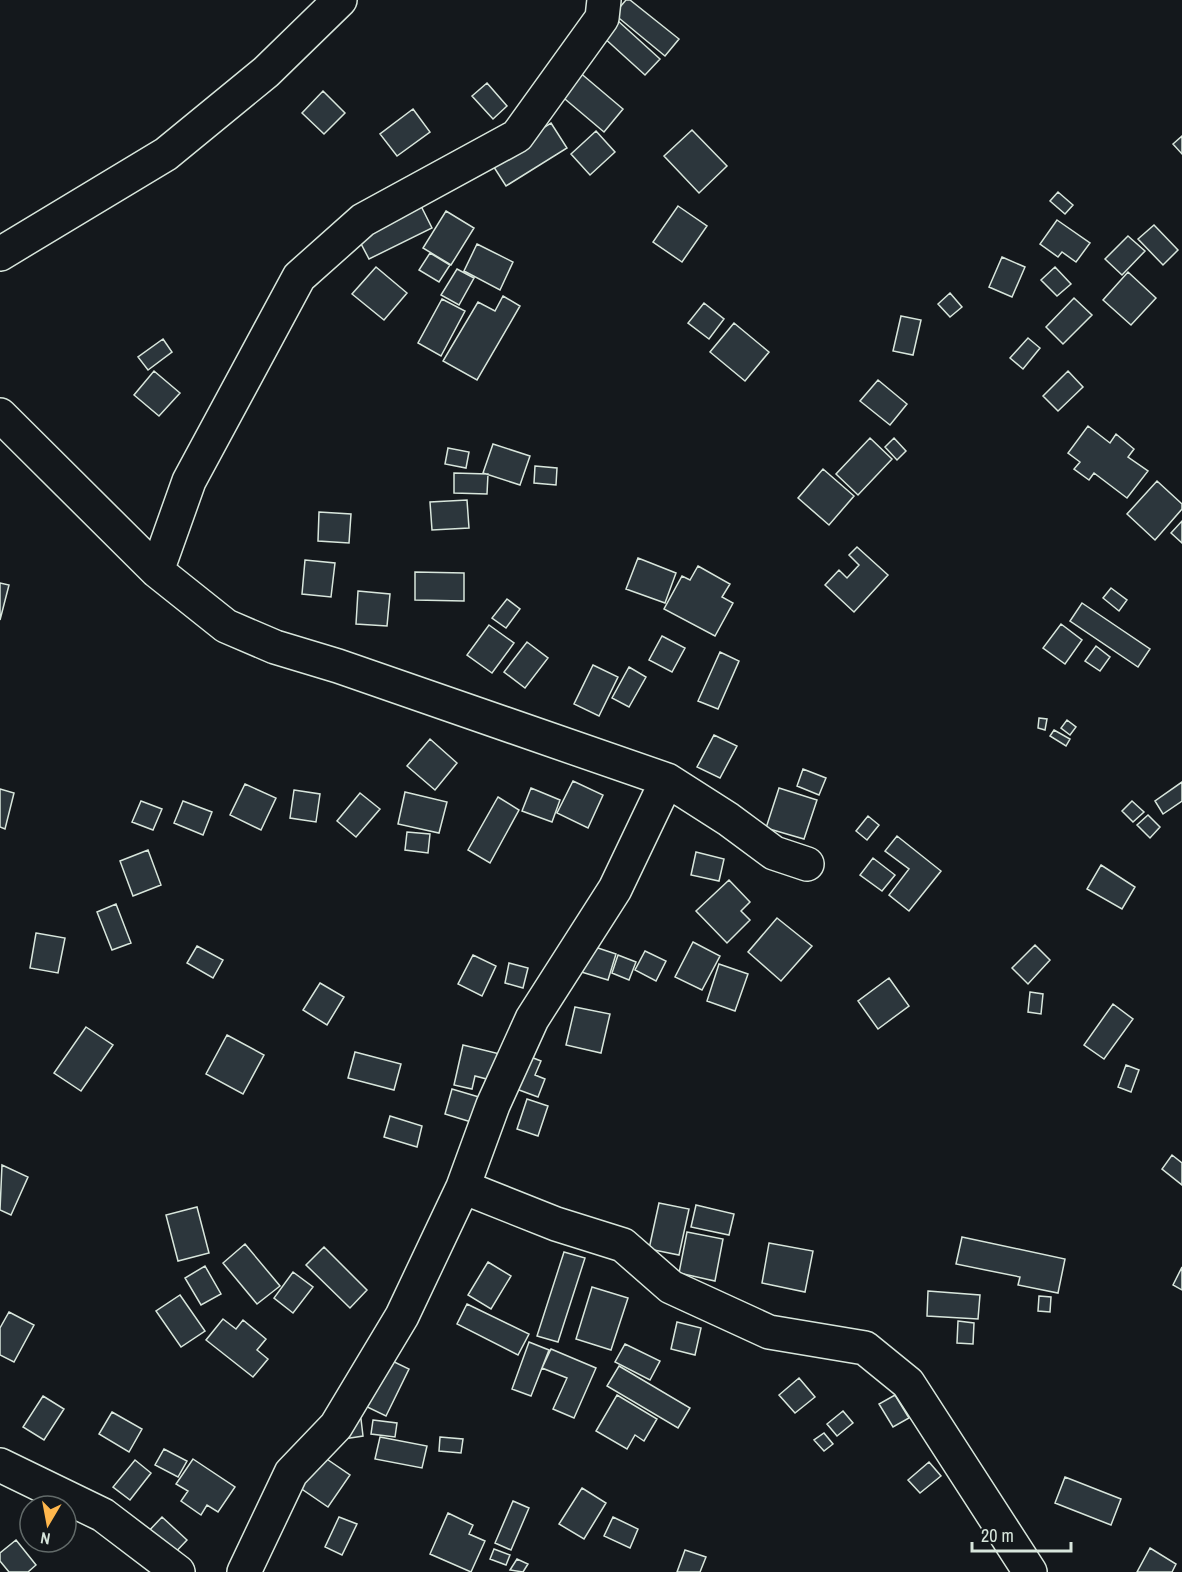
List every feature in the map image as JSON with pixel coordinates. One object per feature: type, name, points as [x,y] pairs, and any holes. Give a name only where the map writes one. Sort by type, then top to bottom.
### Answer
[{"type":"street","points":[[3,244],[166,154],[266,72],[340,0]]},
{"type":"street","points":[[157,572],[189,481],[299,277],[363,220],[517,136],[602,18],[604,0]]},
{"type":"street","points":[[0,415],[157,572],[226,626],[275,647],[338,666],[667,780],[728,819],[774,853],[807,864]]},
{"type":"street","points":[[244,1572],[291,1473],[336,1426],[402,1316],[463,1187],[493,1105],[532,1019],[615,889],[667,780]]},
{"type":"street","points":[[463,1187],[556,1224],[623,1245],[670,1287],[769,1332],[865,1348],[908,1383],[1030,1572]]},
{"type":"street","points":[[0,1465],[103,1515],[178,1572]]},
{"type":"building","points":[[626,0],[630,0],[679,39],[665,56],[614,14]]},
{"type":"building","points":[[617,20],[660,59],[645,75],[602,36]]},
{"type":"building","points":[[578,71],[623,109],[604,132],[559,94]]},
{"type":"building","points":[[487,83],[507,106],[493,119],[472,96]]},
{"type":"building","points":[[323,91],[345,113],[324,134],[302,113]]},
{"type":"building","points":[[413,109],[430,132],[397,156],[380,134]]},
{"type":"building","points":[[551,123],[567,148],[506,186],[490,161]]},
{"type":"building","points":[[692,130],[727,166],[699,193],[664,156]]},
{"type":"building","points":[[596,131],[615,152],[590,175],[571,154]]},
{"type":"building","points":[[1182,136],[1182,154],[1173,144]]},
{"type":"building","points":[[1058,192],[1073,205],[1065,214],[1050,201]]},
{"type":"building","points":[[421,206],[432,228],[369,259],[358,238]]},
{"type":"building","points":[[678,206],[707,226],[682,262],[653,242]]},
{"type":"building","points":[[446,211],[474,228],[451,265],[423,248]]},
{"type":"building","points":[[1057,220],[1090,243],[1076,262],[1062,252],[1058,257],[1040,244]]},
{"type":"building","points":[[1154,225],[1178,250],[1163,265],[1138,239]]},
{"type":"building","points":[[1128,236],[1145,251],[1122,275],[1105,259]]},
{"type":"building","points":[[477,244],[513,262],[500,290],[464,271]]},
{"type":"building","points":[[430,253],[450,265],[439,282],[419,270]]},
{"type":"building","points":[[1002,257],[1025,267],[1012,297],[989,287]]},
{"type":"building","points":[[376,267],[407,293],[384,320],[352,294]]},
{"type":"building","points":[[1055,267],[1071,284],[1057,296],[1041,280]]},
{"type":"building","points":[[457,269],[474,278],[459,305],[441,295]]},
{"type":"building","points":[[1128,272],[1156,298],[1131,325],[1103,300]]},
{"type":"building","points":[[950,293],[962,307],[950,317],[938,304]]},
{"type":"building","points":[[503,296],[520,306],[477,380],[443,361],[478,302],[495,311]]},
{"type":"building","points":[[1074,298],[1092,315],[1063,344],[1046,327]]},
{"type":"building","points":[[442,299],[465,311],[441,356],[418,343]]},
{"type":"building","points":[[704,303],[724,319],[709,339],[688,323]]},
{"type":"building","points":[[901,316],[921,320],[913,355],[893,351]]},
{"type":"building","points":[[734,323],[769,352],[745,381],[710,352]]},
{"type":"building","points":[[1028,338],[1040,348],[1023,369],[1010,358]]},
{"type":"building","points":[[163,339],[172,352],[148,370],[138,357]]},
{"type":"building","points":[[154,371],[180,393],[159,416],[134,395]]},
{"type":"building","points":[[1068,371],[1083,387],[1058,411],[1043,396]]},
{"type":"building","points":[[878,380],[907,404],[890,425],[860,401]]},
{"type":"building","points":[[1088,426],[1110,443],[1116,434],[1134,449],[1128,457],[1148,471],[1127,498],[1094,473],[1089,480],[1074,469],[1080,462],[1068,453]]},
{"type":"building","points":[[870,438],[892,459],[858,495],[836,474]]},
{"type":"building","points":[[894,438],[906,451],[897,460],[885,447]]},
{"type":"building","points":[[493,444],[530,456],[520,485],[483,473]]},
{"type":"building","points":[[448,448],[469,452],[466,468],[445,464]]},
{"type":"building","points":[[535,466],[557,468],[556,485],[534,483]]},
{"type":"building","points":[[823,469],[854,496],[829,525],[798,498]]},
{"type":"building","points":[[454,473],[488,474],[487,494],[454,493]]},
{"type":"building","points":[[1157,481],[1182,504],[1182,509],[1155,540],[1127,514]]},
{"type":"building","points":[[467,500],[469,528],[432,530],[430,502]]},
{"type":"building","points":[[319,512],[351,514],[349,543],[318,541]]},
{"type":"building","points":[[1182,521],[1182,543],[1171,533]]},
{"type":"building","points":[[857,547],[888,575],[854,612],[825,585],[839,570],[847,578],[859,565],[849,555]]},
{"type":"building","points":[[638,558],[676,573],[665,603],[626,589]]},
{"type":"building","points":[[305,560],[335,563],[331,597],[302,594]]},
{"type":"building","points":[[698,566],[730,584],[722,597],[733,603],[715,636],[664,609],[682,576],[690,580]]},
{"type":"building","points":[[415,572],[464,573],[464,601],[415,600]]},
{"type":"building","points":[[0,583],[9,585],[0,620]]},
{"type":"building","points":[[1111,588],[1127,600],[1119,611],[1103,598]]},
{"type":"building","points":[[358,591],[390,594],[387,626],[356,624]]},
{"type":"building","points":[[507,599],[520,609],[506,628],[492,618]]},
{"type":"building","points":[[1082,603],[1150,649],[1138,667],[1070,621]]},
{"type":"building","points":[[1061,624],[1082,640],[1065,664],[1043,648]]},
{"type":"building","points":[[489,625],[514,643],[492,673],[467,655]]},
{"type":"building","points":[[662,636],[685,648],[672,672],[649,660]]},
{"type":"building","points":[[527,642],[548,658],[525,688],[504,672]]},
{"type":"building","points":[[1096,646],[1110,657],[1100,671],[1085,661]]},
{"type":"building","points":[[720,652],[739,661],[718,709],[698,701]]},
{"type":"building","points":[[593,665],[618,677],[599,716],[574,704]]},
{"type":"building","points":[[629,667],[646,677],[629,707],[612,698]]},
{"type":"building","points":[[1039,718],[1047,719],[1045,730],[1038,728]]},
{"type":"building","points":[[1067,720],[1076,727],[1070,735],[1061,728]]},
{"type":"building","points":[[1054,730],[1070,739],[1066,746],[1050,736]]},
{"type":"building","points":[[714,735],[737,746],[720,778],[697,767]]},
{"type":"building","points":[[430,739],[457,763],[435,790],[407,766]]},
{"type":"building","points":[[803,769],[826,778],[819,795],[797,786]]},
{"type":"building","points":[[573,781],[603,795],[588,828],[557,813]]},
{"type":"building","points":[[1182,782],[1182,801],[1163,814],[1155,801]]},
{"type":"building","points":[[245,784],[276,798],[261,830],[230,815]]},
{"type":"building","points":[[531,788],[560,800],[552,822],[522,811]]},
{"type":"building","points":[[779,788],[817,800],[804,839],[766,828]]},
{"type":"building","points":[[0,789],[14,793],[5,829],[0,827]]},
{"type":"building","points":[[294,790],[320,794],[316,822],[290,818]]},
{"type":"building","points":[[405,792],[447,802],[439,833],[398,824]]},
{"type":"building","points":[[360,793],[380,809],[356,837],[337,821]]},
{"type":"building","points":[[498,797],[519,810],[490,863],[468,850]]},
{"type":"building","points":[[141,801],[162,809],[153,830],[132,822]]},
{"type":"building","points":[[183,801],[212,812],[203,835],[174,823]]},
{"type":"building","points":[[1132,801],[1144,812],[1133,822],[1122,811]]},
{"type":"building","points":[[1148,815],[1160,827],[1150,838],[1137,825]]},
{"type":"building","points":[[868,816],[879,825],[867,840],[856,831]]},
{"type":"building","points":[[407,832],[430,834],[428,853],[405,850]]},
{"type":"building","points":[[897,836],[941,871],[909,911],[889,895],[909,869],[885,851]]},
{"type":"building","points":[[148,850],[161,885],[133,896],[120,861]]},
{"type":"building","points":[[696,852],[724,859],[719,881],[691,875]]},
{"type":"building","points":[[873,858],[895,875],[882,891],[860,875]]},
{"type":"building","points":[[1101,865],[1135,887],[1122,909],[1087,889]]},
{"type":"building","points":[[729,880],[750,902],[741,911],[750,920],[727,943],[696,911]]},
{"type":"building","points":[[116,904],[131,943],[112,950],[97,912]]},
{"type":"building","points":[[777,918],[812,946],[781,981],[748,952]]},
{"type":"building","points":[[36,933],[65,938],[58,973],[30,968]]},
{"type":"building","points":[[693,942],[720,956],[702,990],[675,977]]},
{"type":"building","points":[[586,944],[616,954],[608,980],[578,971]]},
{"type":"building","points":[[1035,945],[1050,960],[1028,984],[1012,968]]},
{"type":"building","points":[[197,946],[223,960],[213,978],[187,963]]},
{"type":"building","points":[[645,951],[666,961],[656,981],[635,970]]},
{"type":"building","points":[[473,955],[496,966],[482,996],[458,984]]},
{"type":"building","points":[[618,955],[636,962],[629,980],[612,973]]},
{"type":"building","points":[[509,963],[528,968],[523,988],[505,983]]},
{"type":"building","points":[[719,964],[748,974],[735,1011],[707,1001]]},
{"type":"building","points":[[889,978],[909,1006],[878,1029],[858,1001]]},
{"type":"building","points":[[320,983],[344,997],[327,1025],[303,1010]]},
{"type":"building","points":[[1030,992],[1043,994],[1041,1014],[1028,1012]]},
{"type":"building","points":[[1113,1004],[1133,1019],[1104,1059],[1084,1045]]},
{"type":"building","points":[[575,1007],[610,1014],[601,1053],[566,1045]]},
{"type":"building","points":[[86,1027],[113,1045],[81,1091],[54,1073]]},
{"type":"building","points":[[227,1035],[264,1055],[243,1094],[206,1074]]},
{"type":"building","points":[[463,1045],[504,1055],[498,1082],[475,1076],[472,1089],[454,1085]]},
{"type":"building","points":[[355,1052],[401,1064],[394,1090],[348,1078]]},
{"type":"building","points":[[523,1054],[541,1061],[535,1075],[545,1079],[538,1097],[511,1087]]},
{"type":"building","points":[[1126,1065],[1139,1070],[1131,1092],[1118,1087]]},
{"type":"building","points":[[452,1089],[489,1100],[481,1125],[445,1114]]},
{"type":"building","points":[[527,1099],[548,1106],[538,1136],[517,1129]]},
{"type":"building","points":[[390,1116],[422,1126],[417,1147],[384,1137]]},
{"type":"building","points":[[1172,1155],[1182,1163],[1182,1185],[1162,1169]]},
{"type":"building","points":[[2,1165],[28,1177],[11,1215],[0,1210]]},
{"type":"building","points":[[659,1203],[689,1209],[679,1255],[649,1249]]},
{"type":"building","points":[[696,1205],[734,1214],[729,1235],[691,1227]]},
{"type":"building","points":[[197,1207],[209,1253],[178,1261],[166,1215]]},
{"type":"building","points":[[687,1232],[723,1239],[715,1281],[679,1273]]},
{"type":"building","points":[[962,1237],[1065,1259],[1058,1293],[1018,1285],[1020,1277],[956,1264]]},
{"type":"building","points":[[769,1243],[813,1251],[805,1292],[762,1283]]},
{"type":"building","points":[[245,1244],[280,1286],[257,1304],[223,1263]]},
{"type":"building","points":[[324,1247],[367,1290],[350,1308],[306,1265]]},
{"type":"building","points":[[564,1252],[585,1258],[558,1342],[537,1336]]},
{"type":"building","points":[[488,1262],[511,1276],[491,1309],[468,1295]]},
{"type":"building","points":[[205,1266],[221,1294],[201,1305],[185,1278]]},
{"type":"building","points":[[1182,1267],[1182,1290],[1173,1285]]},
{"type":"building","points":[[293,1272],[313,1287],[293,1313],[274,1298]]},
{"type":"building","points":[[592,1287],[628,1298],[611,1350],[576,1339]]},
{"type":"building","points":[[928,1291],[980,1295],[978,1319],[927,1316]]},
{"type":"building","points":[[180,1295],[205,1331],[181,1347],[156,1311]]},
{"type":"building","points":[[1039,1296],[1051,1297],[1050,1312],[1038,1311]]},
{"type":"building","points":[[467,1304],[529,1334],[518,1355],[457,1324]]},
{"type":"building","points":[[9,1312],[34,1325],[14,1362],[0,1355],[0,1328]]},
{"type":"building","points":[[223,1319],[236,1329],[243,1320],[266,1339],[257,1350],[268,1359],[253,1377],[206,1340]]},
{"type":"building","points":[[958,1321],[974,1323],[973,1344],[957,1343]]},
{"type":"building","points":[[677,1322],[701,1328],[695,1355],[671,1349]]},
{"type":"building","points":[[529,1342],[549,1350],[531,1396],[512,1389]]},
{"type":"building","points":[[625,1344],[660,1361],[650,1380],[615,1362]]},
{"type":"building","points":[[551,1349],[596,1368],[574,1418],[553,1409],[567,1378],[542,1368]]},
{"type":"building","points":[[384,1357],[409,1369],[386,1416],[361,1404]]},
{"type":"building","points":[[619,1366],[690,1408],[678,1428],[607,1386]]},
{"type":"building","points":[[799,1378],[815,1397],[795,1413],[779,1395]]},
{"type":"building","points":[[617,1395],[657,1419],[644,1441],[635,1435],[627,1449],[596,1431]]},
{"type":"building","points":[[895,1395],[909,1418],[893,1427],[879,1404]]},
{"type":"building","points":[[43,1396],[64,1409],[44,1440],[23,1427]]},
{"type":"building","points":[[843,1411],[853,1423],[837,1436],[827,1424]]},
{"type":"building","points":[[112,1412],[142,1429],[129,1452],[99,1434]]},
{"type":"building","points":[[361,1419],[363,1436],[344,1439],[341,1421]]},
{"type":"building","points":[[373,1420],[397,1423],[395,1437],[371,1434]]},
{"type":"building","points":[[824,1433],[833,1444],[824,1451],[814,1440]]},
{"type":"building","points":[[380,1437],[427,1446],[422,1468],[375,1459]]},
{"type":"building","points":[[440,1437],[463,1439],[461,1453],[439,1451]]},
{"type":"building","points":[[164,1449],[187,1461],[178,1477],[155,1465]]},
{"type":"building","points":[[315,1451],[350,1475],[328,1507],[293,1483]]},
{"type":"building","points":[[193,1459],[235,1487],[218,1512],[207,1505],[201,1515],[181,1501],[188,1491],[176,1484]]},
{"type":"building","points":[[135,1460],[151,1473],[130,1500],[113,1487]]},
{"type":"building","points":[[929,1462],[941,1476],[920,1493],[908,1480]]},
{"type":"building","points":[[1065,1477],[1121,1499],[1111,1525],[1055,1503]]},
{"type":"building","points":[[582,1488],[606,1503],[584,1539],[559,1524]]},
{"type":"building","points":[[513,1501],[529,1508],[511,1550],[495,1543]]},
{"type":"building","points":[[448,1513],[473,1525],[469,1534],[485,1541],[471,1572],[430,1554]]},
{"type":"building","points":[[162,1517],[187,1540],[170,1558],[145,1535]]},
{"type":"building","points":[[339,1517],[357,1524],[342,1555],[325,1547]]},
{"type":"building","points":[[613,1517],[638,1529],[630,1548],[604,1536]]},
{"type":"building","points":[[16,1540],[18,1554],[27,1554],[36,1565],[28,1572],[9,1572],[0,1561],[0,1553]]},
{"type":"building","points":[[1150,1548],[1176,1564],[1172,1572],[1137,1572]]},
{"type":"building","points":[[494,1549],[510,1555],[506,1565],[490,1559]]},
{"type":"building","points":[[685,1550],[706,1557],[700,1572],[677,1572]]},
{"type":"building","points":[[517,1559],[528,1564],[523,1572],[510,1570]]}]
